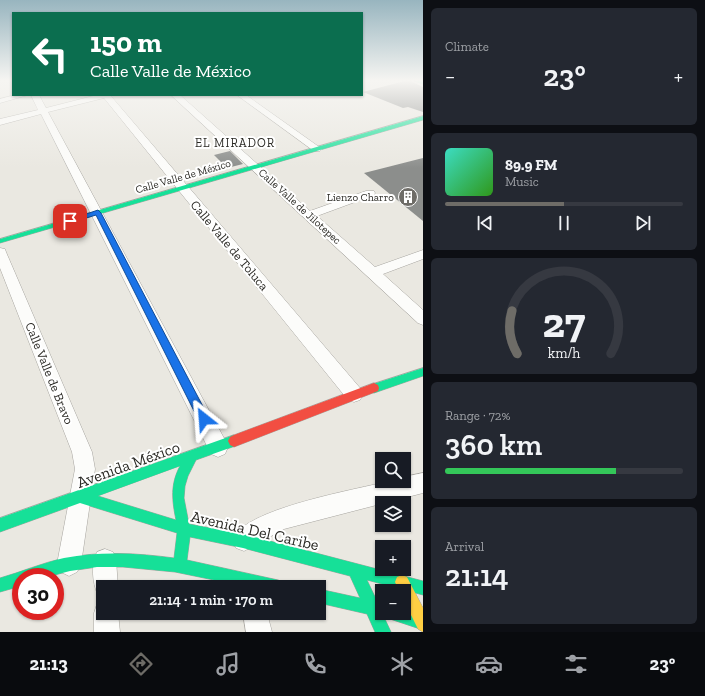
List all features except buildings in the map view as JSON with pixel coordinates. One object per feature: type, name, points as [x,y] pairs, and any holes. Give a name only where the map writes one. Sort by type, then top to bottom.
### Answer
[{"type":"main road","name":"Calle Valle de México","points":[[0,241],[423,118]]},
{"type":"main road","name":"Avenida México","points":[[0,525],[191,458],[354,394],[423,372]]},
{"type":"main road","points":[[180,564],[184,529],[178,498],[179,486],[182,474],[191,458]]},
{"type":"main road","name":"Avenida Del Caribe","points":[[81,497],[128,513],[184,529],[243,541],[423,588]]},
{"type":"main road","points":[[56,568],[69,564],[105,560],[142,560],[180,564],[235,580]]},
{"type":"main road","points":[[356,571],[383,632]]},
{"type":"main road","points":[[0,585],[12,582]]},
{"type":"main road","points":[[402,582],[423,622]]},
{"type":"main road","points":[[326,597],[375,608]]},
{"type":"main road","points":[[411,619],[423,622]]},
{"type":"street","name":"Calle Valle de Toluca","points":[[118,109],[354,394]]},
{"type":"street","name":"Calle Valle de Jilotepec","points":[[191,109],[423,319]]},
{"type":"street","points":[[261,109],[317,149]]},
{"type":"street","points":[[0,122],[44,110],[218,447]]},
{"type":"street","points":[[309,215],[370,193]]},
{"type":"street","name":"Calle Valle de Bravo","points":[[0,252],[82,452],[85,469],[69,564]]},
{"type":"street","points":[[373,273],[423,254]]},
{"type":"street","points":[[243,541],[267,525],[284,518],[423,483]]},
{"type":"street","points":[[105,560],[106,580]]},
{"type":"street","points":[[106,620],[107,632]]},
{"type":"street","points":[[256,620],[259,632]]},
{"type":"traffic: fast","points":[[0,241],[423,118]]},
{"type":"traffic: fast","points":[[374,388],[423,372]]},
{"type":"traffic: fast","points":[[0,525],[234,441]]},
{"type":"traffic: fast","points":[[180,564],[184,529],[178,498],[179,486],[182,474],[191,458]]},
{"type":"traffic: fast","points":[[81,497],[184,529],[243,541],[423,588]]},
{"type":"traffic: fast","points":[[53,568],[64,565],[97,561],[149,561],[200,569],[248,580]]},
{"type":"traffic: fast","points":[[355,571],[383,632]]},
{"type":"traffic: fast","points":[[0,585],[12,582]]},
{"type":"traffic: fast","points":[[326,598],[375,608]]},
{"type":"traffic: fast","points":[[411,619],[423,622]]},
{"type":"traffic: slow","points":[[402,582],[423,624]]},
{"type":"traffic: jam","points":[[234,441],[374,388]]},
{"type":"place","name":"Lienzo Charro","points":[[408,197]]},
{"type":"district","name":"EL MIRADOR","points":[[235,143]]},
{"type":"route","points":[[70,221],[98,213],[204,419]]}]
